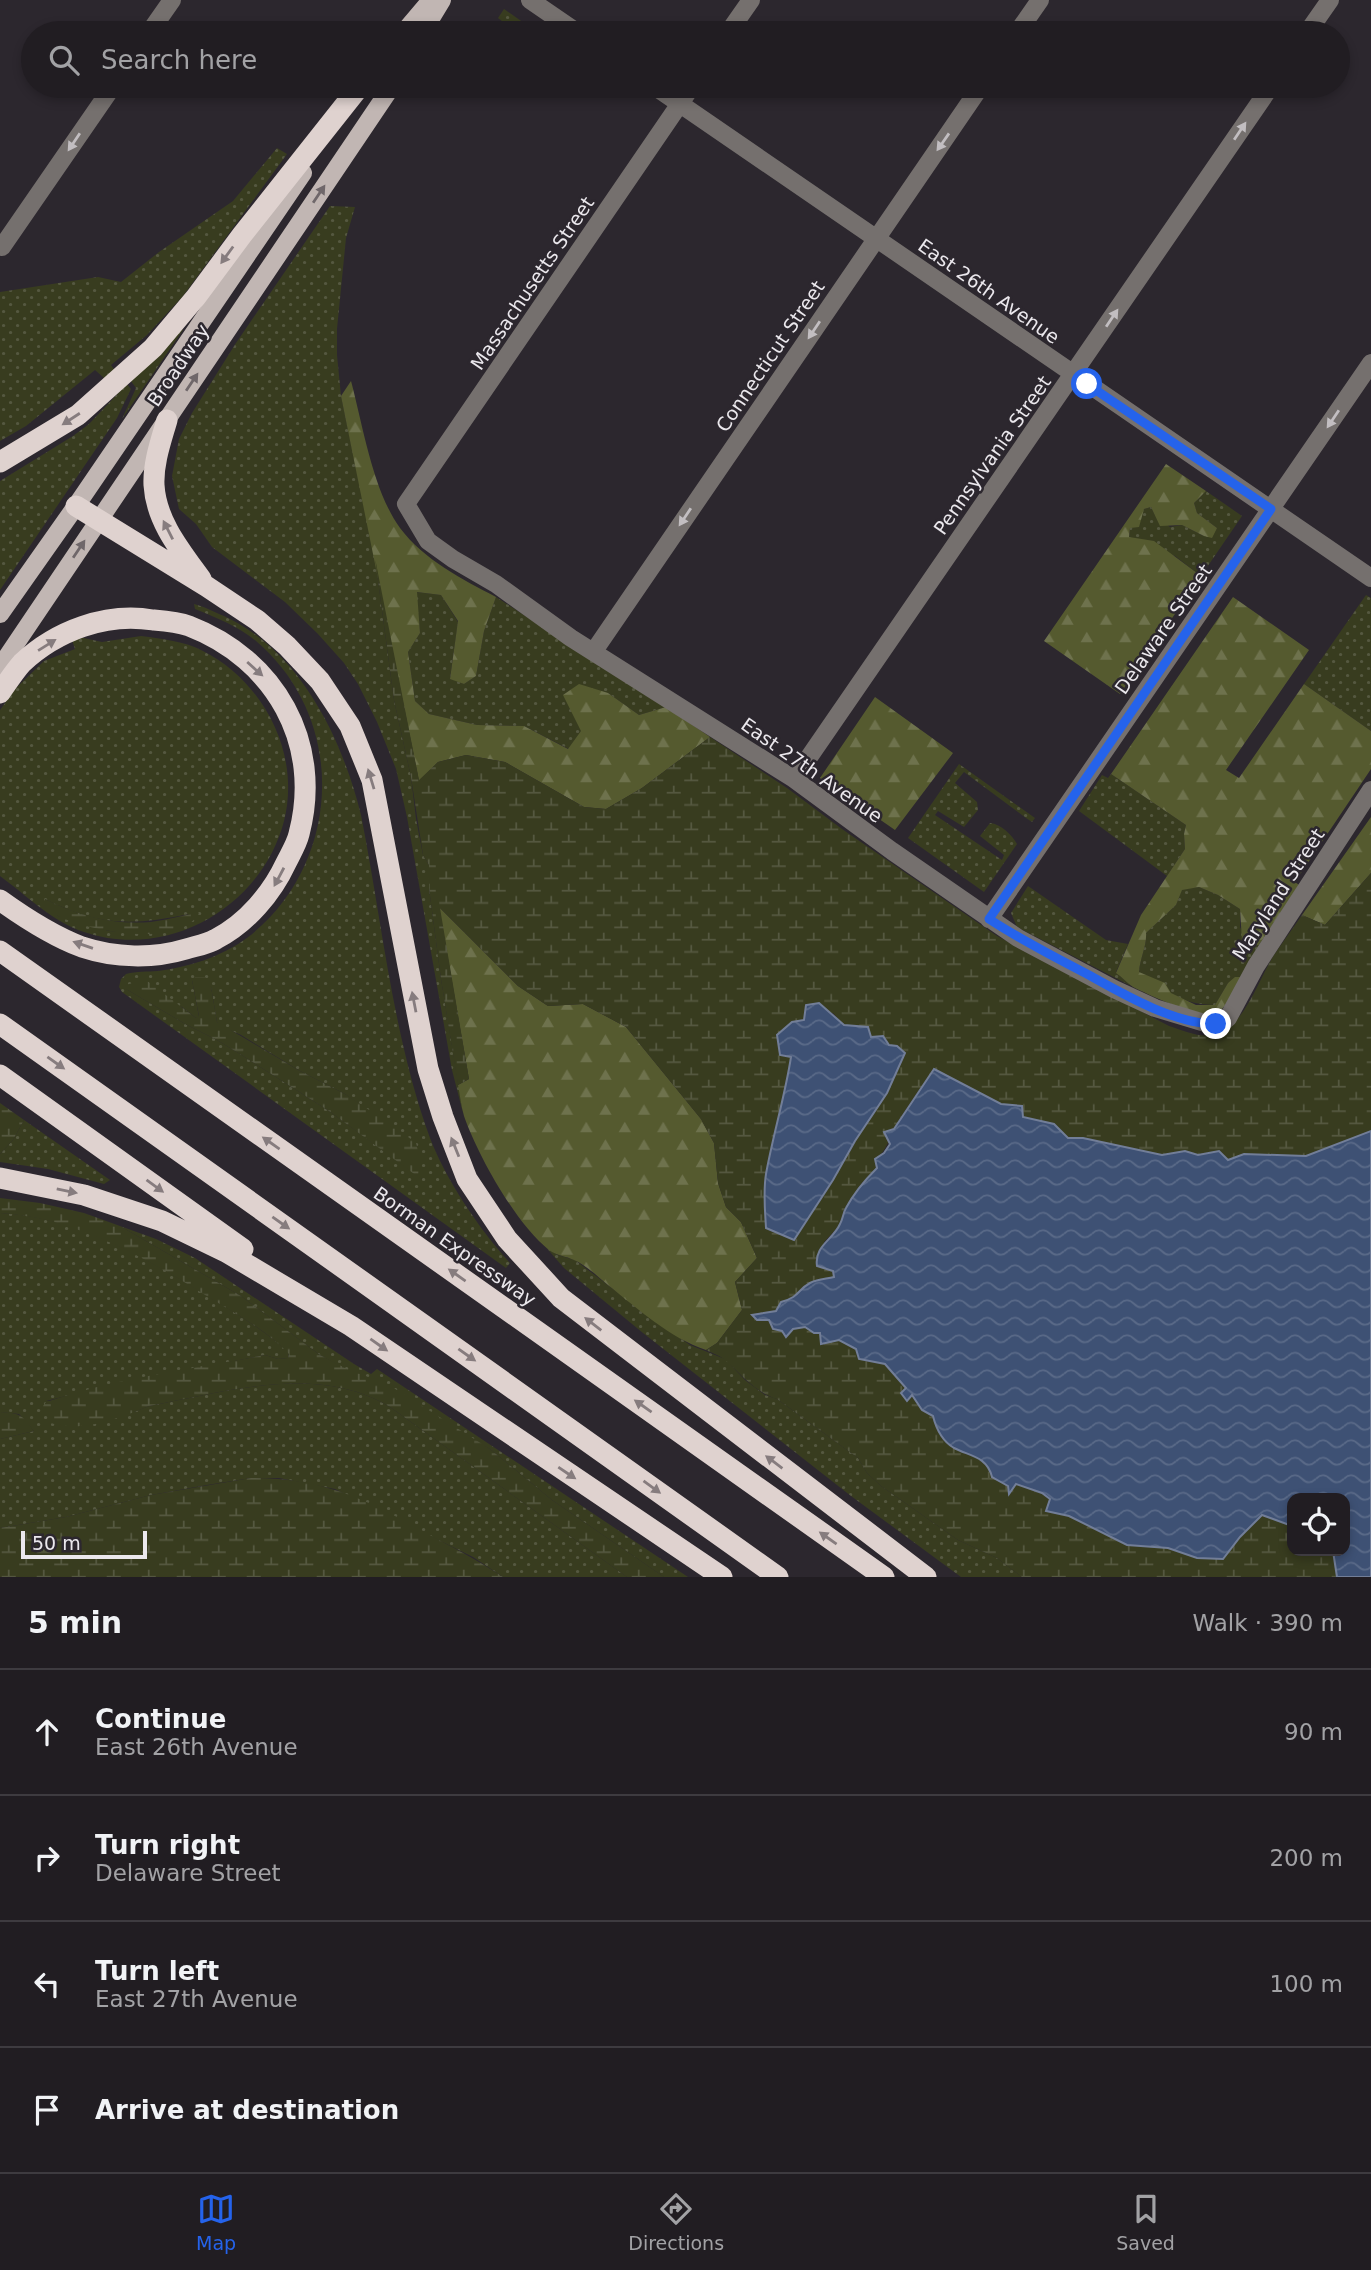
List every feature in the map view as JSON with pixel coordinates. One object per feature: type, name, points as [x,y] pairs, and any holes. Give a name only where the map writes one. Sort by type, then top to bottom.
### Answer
[{"type":"highway","points":[[0,462],[78,415],[153,348],[351,98]]},
{"type":"highway","points":[[167,419],[156,460],[154,485],[159,513],[174,541],[206,586]]},
{"type":"highway","points":[[76,506],[257,620],[287,646],[320,681],[350,726],[372,780],[428,1069],[467,1179],[507,1239],[561,1298],[926,1577]]},
{"type":"highway","points":[[0,693],[20,665],[40,648],[72,630],[111,619],[148,619],[187,625],[223,642],[261,672],[286,707],[303,753],[306,794],[299,836],[277,883],[248,916],[215,940],[172,953],[132,957],[83,947],[30,922],[0,900]]},
{"type":"highway","name":"Borman Expressway","points":[[0,951],[884,1577]]},
{"type":"highway","points":[[0,1024],[778,1577]]},
{"type":"highway","points":[[0,1075],[351,1326],[722,1577]]},
{"type":"highway","points":[[0,1178],[84,1195],[162,1220],[226,1252],[351,1326]]},
{"type":"main road","points":[[413,21],[431,0]]},
{"type":"main road","points":[[429,21],[442,0]]},
{"type":"main road","name":"Broadway","points":[[0,614],[353,98]]},
{"type":"main road","name":"Broadway","points":[[0,667],[384,98]]},
{"type":"street","points":[[157,21],[172,0]]},
{"type":"street","points":[[530,0],[561,21]]},
{"type":"street","points":[[736,21],[751,0]]},
{"type":"street","points":[[1025,21],[1040,0]]},
{"type":"street","points":[[1315,21],[1330,0]]},
{"type":"street","points":[[1,246],[105,98]]},
{"type":"street","name":"East 26th Avenue","points":[[671,98],[1371,578]]},
{"type":"street","name":"Massachusetts Street","points":[[406,504],[684,98]]},
{"type":"street","name":"Connecticut Street","points":[[594,651],[973,98]]},
{"type":"street","name":"Pennsylvania Street","points":[[794,779],[1263,98]]},
{"type":"street","name":"Delaware Street","points":[[989,919],[1371,363]]},
{"type":"street","name":"East 27th Avenue","points":[[406,504],[428,541],[453,559],[496,584],[571,638],[794,779],[1018,938],[1134,999],[1197,1022],[1223,1022]]},
{"type":"street","name":"Maryland Street","points":[[1223,1022],[1231,1013],[1256,966],[1371,790]]},
{"type":"green space","points":[[504,9],[521,21],[502,21],[498,18]]},
{"type":"green space","points":[[277,148],[287,154],[183,296],[147,335],[111,365],[116,372],[104,378],[95,370],[26,426],[0,441],[0,292],[98,277],[121,282],[233,201]]},
{"type":"green space","points":[[330,206],[355,207],[346,238],[337,329],[341,396],[375,558],[394,700],[411,777],[416,819],[423,855],[429,865],[429,888],[441,979],[463,1113],[452,1070],[407,817],[396,769],[377,722],[344,663],[318,634],[285,602],[212,547],[196,524],[179,509],[172,476],[179,439],[192,413],[236,343]]},
{"type":"green space","points":[[181,329],[183,330],[122,419],[136,388],[131,381]]},
{"type":"green space","points":[[351,381],[376,477],[400,528],[432,559],[496,597],[484,631],[476,676],[464,684],[450,679],[458,621],[441,595],[417,592],[420,633],[408,652],[415,701],[429,714],[477,725],[524,726],[568,749],[581,731],[563,695],[579,684],[608,693],[639,715],[666,707],[710,737],[642,788],[606,809],[584,807],[505,762],[466,755],[438,762],[419,781],[341,396]]},
{"type":"green space","points":[[127,384],[131,389],[117,418],[0,590],[0,481],[89,424]]},
{"type":"green space","points":[[1166,464],[1206,491],[1194,503],[1197,513],[1217,528],[1212,538],[1182,525],[1160,526],[1151,507],[1144,509],[1139,527],[1130,528],[1129,537],[1154,541],[1201,576],[1120,694],[1044,641]]},
{"type":"green space","points":[[1206,491],[1242,516],[1201,576],[1175,556],[1129,537],[1130,528],[1144,509],[1151,507],[1155,515],[1170,527],[1182,525],[1204,536],[1217,528],[1197,513],[1194,503]]},
{"type":"green space","points":[[375,558],[419,780],[438,762],[466,755],[505,762],[584,807],[606,809],[642,788],[710,737],[997,936],[1169,1026],[1187,1032],[1211,1035],[1227,1029],[1243,1011],[1274,955],[1302,915],[1325,925],[1371,873],[1371,1131],[1306,1156],[1244,1154],[1228,1160],[1219,1151],[1197,1155],[1185,1151],[1162,1155],[1083,1138],[1068,1138],[1054,1124],[1023,1117],[1022,1106],[1001,1104],[934,1069],[900,1119],[885,1148],[875,1159],[877,1168],[861,1184],[844,1210],[840,1225],[824,1242],[834,1278],[810,1283],[792,1298],[781,1302],[776,1311],[753,1315],[793,1329],[805,1327],[814,1333],[821,1332],[856,1349],[859,1359],[885,1364],[906,1389],[907,1400],[911,1394],[922,1410],[933,1416],[946,1442],[982,1461],[992,1477],[1008,1486],[1009,1493],[1016,1484],[1042,1493],[1050,1499],[1046,1511],[1069,1516],[1127,1545],[1168,1548],[1197,1558],[1222,1559],[1263,1514],[1287,1524],[1287,1556],[1334,1556],[1337,1577],[1022,1577],[997,1558],[958,1540],[881,1486],[867,1473],[858,1458],[777,1399],[756,1388],[724,1359],[706,1350],[717,1343],[742,1310],[735,1282],[757,1258],[741,1222],[726,1207],[718,1183],[714,1143],[701,1119],[626,1027],[583,1004],[548,1006],[518,986],[440,908],[469,1079],[458,1085],[429,888],[429,865],[423,855],[411,777],[394,700]],"holes":[[[833,1013],[844,1025],[868,1027],[871,1037],[889,1045],[855,1141],[794,1240],[766,1228],[764,1197],[791,1056],[804,1020]]]},
{"type":"green space","points":[[416,592],[441,595],[458,622],[450,678],[464,684],[476,676],[484,631],[496,597],[666,707],[639,715],[608,693],[569,749],[524,726],[477,725],[429,714],[415,701],[408,652],[420,633]]},
{"type":"green space","points":[[1366,595],[1371,598],[1371,731],[1304,684]]},
{"type":"green space","points":[[1233,597],[1309,650],[1226,770],[1239,778],[1304,684],[1371,731],[1371,769],[1295,882],[1299,885],[1259,945],[1250,946],[1242,941],[1240,909],[1199,887],[1182,890],[1176,905],[1146,933],[1139,972],[1165,983],[1171,993],[1196,1005],[1215,1005],[1228,983],[1235,977],[1242,977],[1224,1007],[1217,1013],[1210,1014],[1175,1006],[1133,987],[1116,973],[1141,915],[1185,849],[1186,825],[1111,774]]},
{"type":"green space","points":[[194,604],[224,616],[251,631],[275,651],[296,674],[329,727],[353,786],[361,815],[397,1019],[417,1099],[430,1138],[445,1170],[475,1220],[510,1263],[506,1268],[122,992],[119,987],[126,974],[193,964],[216,956],[247,938],[278,908],[302,872],[316,833],[322,792],[319,750],[307,710],[286,673],[256,641],[235,627],[195,609]],"holes":[[[192,980],[211,987],[217,1022],[345,1094],[416,1144],[422,1179],[329,1111],[217,1040],[126,989],[182,1007],[196,1018],[199,1017]]]},
{"type":"green space","points":[[141,636],[165,639],[196,648],[225,664],[244,681],[273,722],[287,771],[288,796],[284,821],[273,851],[255,878],[233,901],[208,919],[179,932],[148,939],[116,939],[73,928],[51,915],[0,876],[0,710],[15,689],[44,661],[75,649],[72,640],[79,637],[102,642]],"holes":[[[45,899],[99,919],[132,922],[189,914],[141,933],[109,931],[58,916]]]},
{"type":"green space","points":[[875,697],[953,753],[895,830],[820,778]]},
{"type":"green space","points":[[959,764],[1035,818],[1032,822],[964,772],[955,783],[977,802],[978,810],[964,827],[938,811],[935,815],[1002,860],[1004,855],[980,836],[990,823],[1006,830],[1017,844],[984,892],[908,838]]},
{"type":"green space","points":[[1111,774],[1186,825],[1185,849],[1167,876],[1079,811],[1102,775],[1108,778]]},
{"type":"green space","points":[[1371,817],[1371,873],[1325,925],[1302,915]]},
{"type":"green space","points":[[1028,886],[1106,940],[1128,944],[1116,972],[1131,986],[1017,927],[1011,913]]},
{"type":"green space","points":[[1199,887],[1240,909],[1240,927],[1250,946],[1259,945],[1242,977],[1228,983],[1215,1005],[1184,999],[1139,972],[1146,933],[1176,905],[1182,889]]},
{"type":"green space","points":[[45,899],[83,915],[109,921],[151,922],[199,913],[189,924],[173,931],[134,934],[92,927],[60,917],[43,904]]},
{"type":"green space","points":[[439,907],[518,986],[548,1006],[583,1004],[626,1027],[701,1119],[714,1143],[718,1183],[726,1207],[741,1222],[757,1258],[735,1282],[742,1310],[717,1343],[706,1350],[655,1322],[583,1265],[549,1250],[524,1224],[499,1188],[470,1132],[462,1108],[458,1085],[469,1079]]},
{"type":"green space","points":[[195,977],[205,977],[211,987],[217,1022],[345,1094],[416,1143],[424,1176],[421,1179],[329,1111],[217,1040],[126,989],[125,985],[146,980],[196,1018],[199,1016],[192,980]]},
{"type":"green space","points":[[0,1103],[24,1120],[13,1140],[0,1154]]},
{"type":"green space","points":[[24,1120],[110,1180],[104,1184],[48,1169],[0,1162],[0,1154],[13,1140]]},
{"type":"green space","points":[[0,1198],[40,1203],[84,1213],[120,1226],[241,1296],[320,1355],[389,1385],[490,1449],[552,1500],[664,1577],[627,1577],[390,1407],[362,1394],[333,1386],[271,1385],[240,1389],[149,1406],[88,1425],[63,1426],[51,1423],[43,1406],[46,1402],[99,1386],[265,1355],[278,1359],[288,1358],[289,1354],[244,1319],[139,1256],[58,1223],[0,1213]]},
{"type":"green space","points":[[0,1213],[57,1222],[110,1242],[162,1268],[211,1298],[261,1330],[289,1353],[288,1358],[278,1359],[265,1355],[102,1387],[46,1401],[134,1412],[149,1406],[271,1385],[333,1386],[362,1394],[390,1407],[627,1577],[503,1577],[473,1557],[335,1489],[279,1478],[251,1478],[151,1495],[66,1517],[0,1528],[0,1439],[34,1431],[19,1414],[0,1412]]},
{"type":"green space","points":[[522,1220],[549,1250],[575,1260],[690,1345],[725,1359],[745,1380],[765,1395],[777,1399],[858,1458],[867,1473],[881,1486],[958,1540],[997,1558],[1022,1577],[961,1577],[851,1496],[643,1333],[564,1268]]},
{"type":"green space","points":[[120,1226],[156,1239],[195,1258],[354,1364],[371,1374],[377,1369],[688,1577],[664,1577],[552,1500],[490,1449],[320,1355],[241,1296]]},
{"type":"green space","points":[[0,1412],[20,1416],[34,1431],[0,1439]]},
{"type":"green space","points":[[251,1478],[301,1482],[344,1493],[406,1522],[503,1577],[0,1577],[0,1528],[66,1517],[151,1495]]},
{"type":"water","points":[[819,1003],[844,1025],[868,1027],[871,1037],[883,1036],[889,1045],[897,1046],[905,1053],[887,1093],[794,1240],[766,1228],[766,1174],[791,1057],[780,1055],[777,1035],[792,1022],[804,1020],[806,1005]]},
{"type":"water","points":[[934,1069],[1001,1104],[1022,1106],[1023,1117],[1054,1124],[1068,1138],[1083,1138],[1162,1155],[1185,1151],[1198,1155],[1219,1151],[1228,1160],[1244,1154],[1306,1156],[1371,1131],[1371,1577],[1337,1577],[1334,1556],[1350,1556],[1350,1493],[1287,1493],[1287,1524],[1262,1515],[1223,1559],[1197,1558],[1168,1548],[1127,1545],[1069,1516],[1046,1511],[1050,1499],[1042,1493],[1016,1484],[1009,1494],[1008,1486],[992,1477],[982,1461],[946,1442],[933,1416],[922,1410],[912,1395],[907,1401],[901,1393],[906,1388],[885,1364],[859,1359],[856,1349],[839,1340],[821,1344],[820,1333],[814,1333],[805,1327],[793,1329],[786,1337],[782,1331],[773,1329],[769,1320],[757,1320],[752,1315],[776,1311],[781,1302],[792,1298],[810,1283],[834,1277],[833,1271],[817,1266],[818,1253],[837,1230],[853,1197],[877,1168],[875,1159],[884,1153],[890,1144],[884,1132],[894,1129]]},
{"type":"route","points":[[1087,384],[1271,509],[989,919],[1018,938],[1134,999],[1197,1022],[1216,1024]]}]
